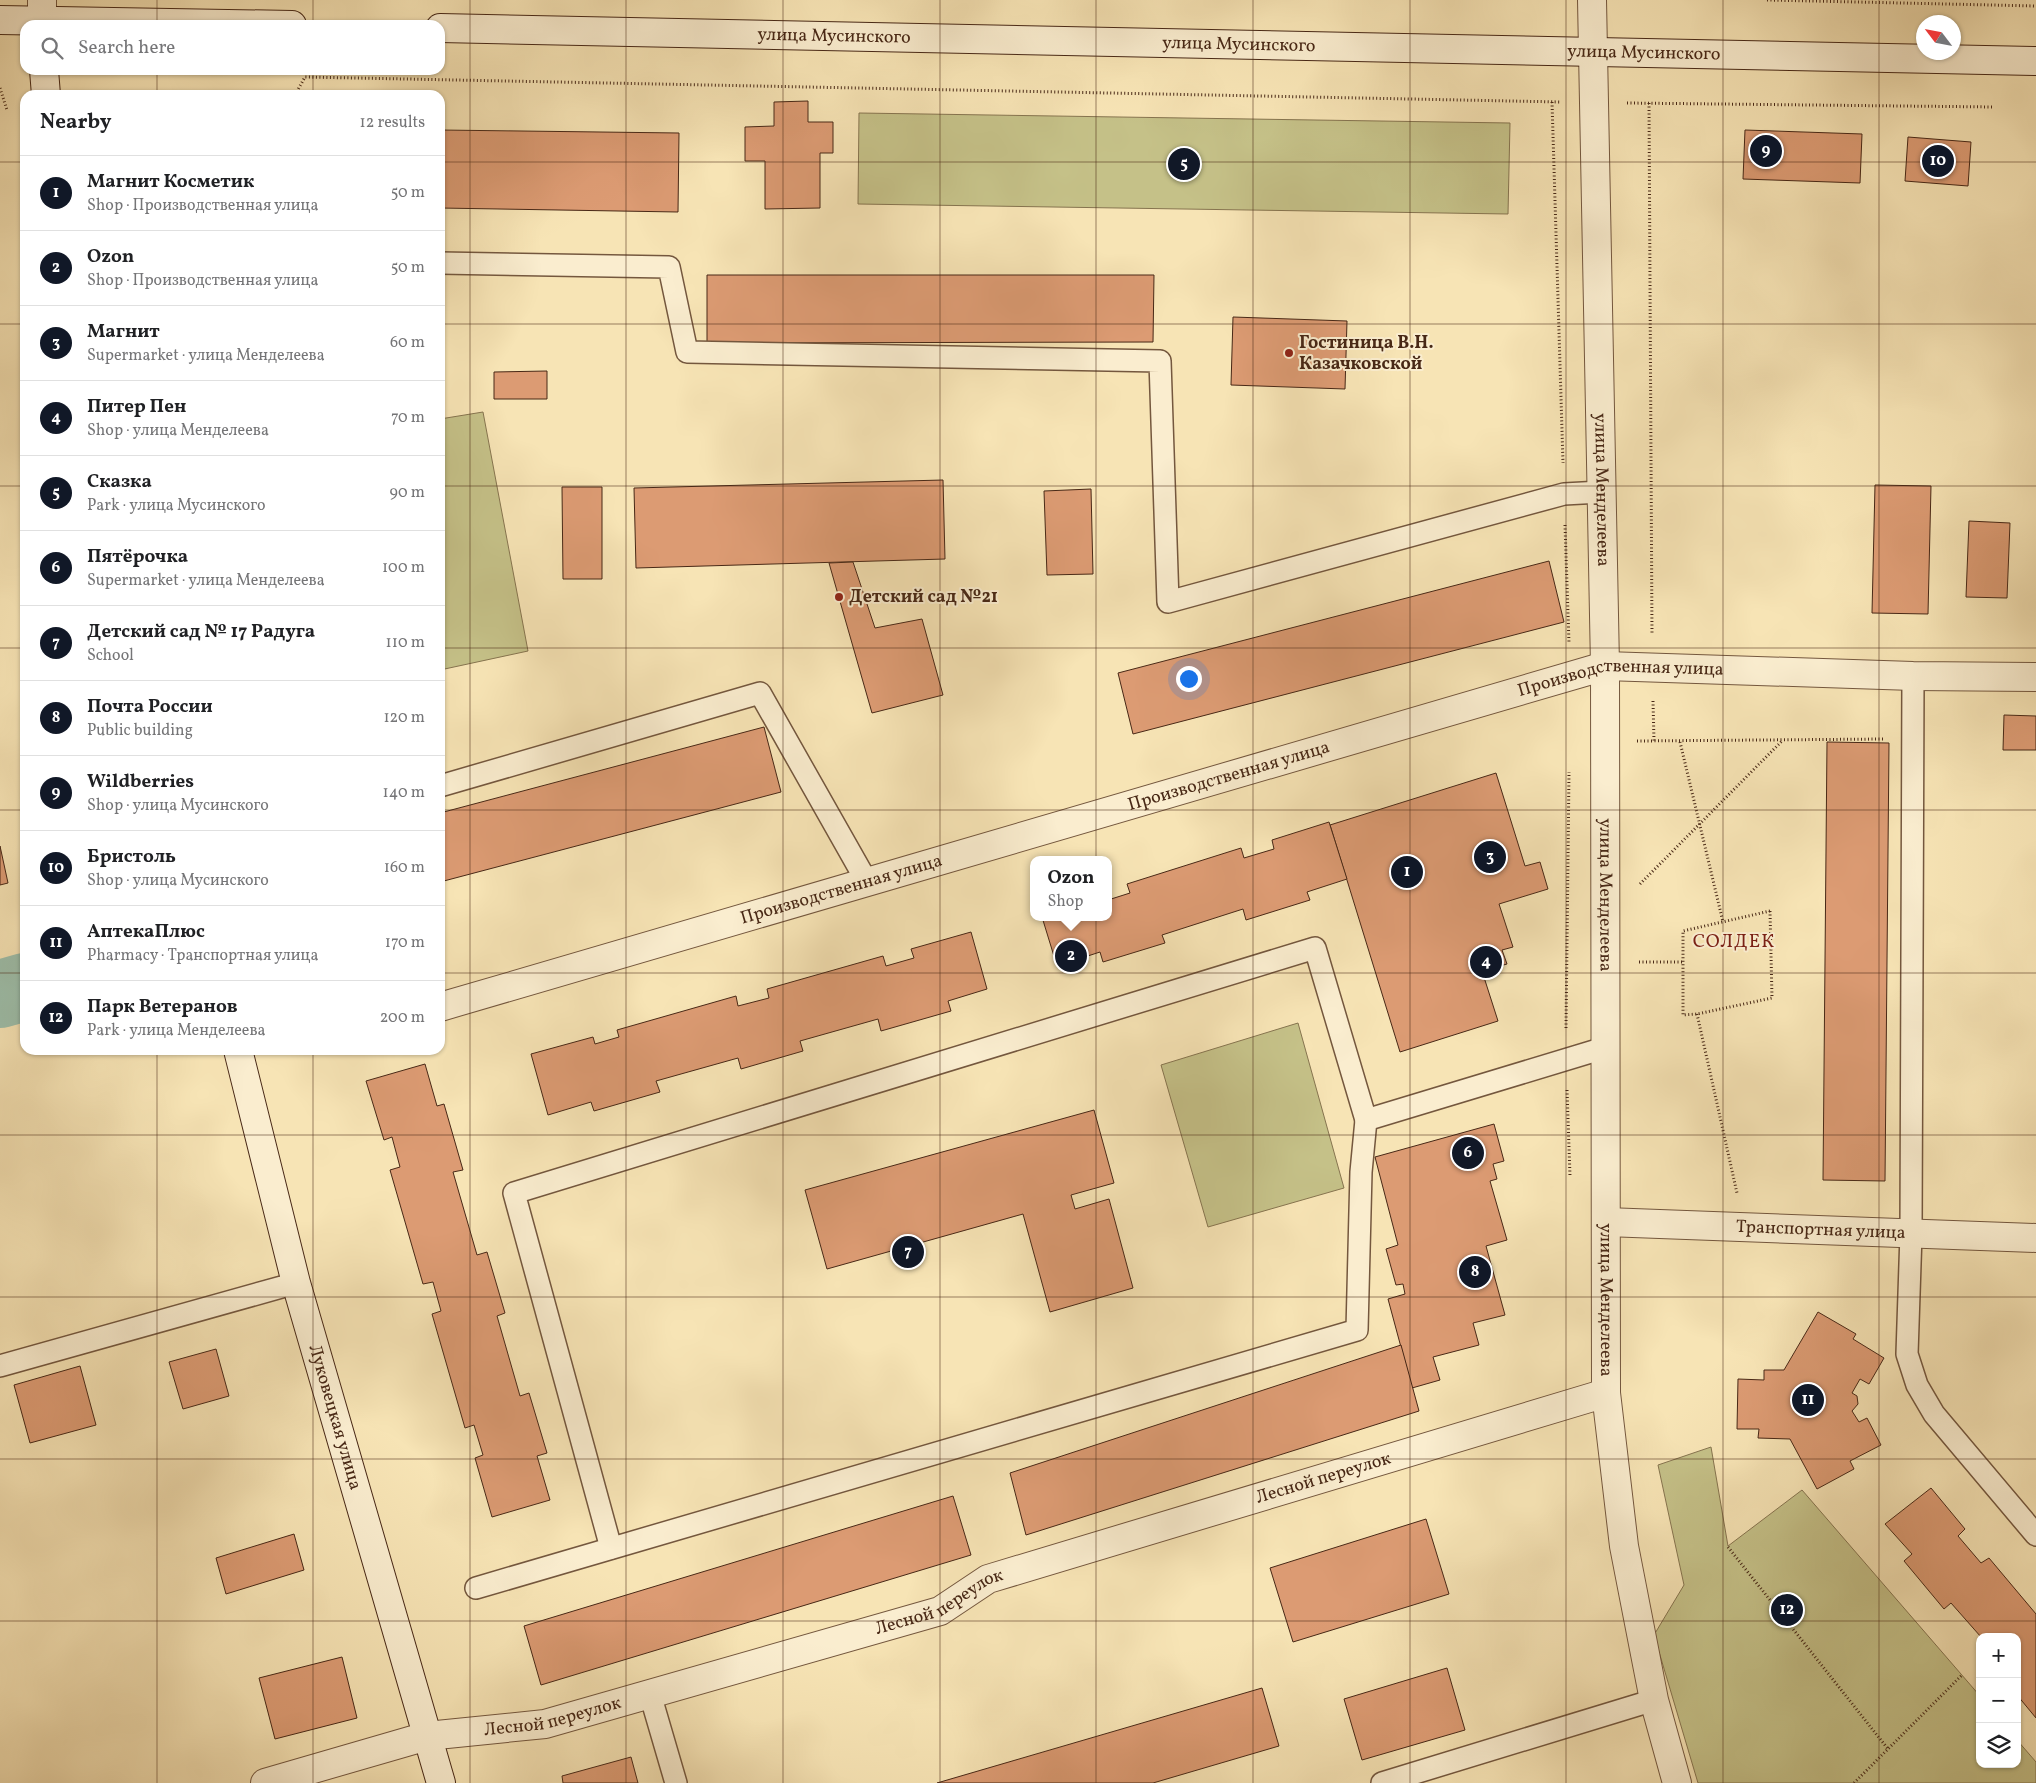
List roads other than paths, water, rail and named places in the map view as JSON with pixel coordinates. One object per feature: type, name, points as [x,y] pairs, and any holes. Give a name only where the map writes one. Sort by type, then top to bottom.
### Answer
[{"type":"street","name":"улица Менделеева","points":[[1592,0],[1591,51],[1604,666],[1606,1393],[1624,1546],[1654,1700],[1677,1783]]},
{"type":"street","points":[[0,20],[42,15],[167,20]]},
{"type":"street","name":"улица Мусинского","points":[[445,28],[2036,61]]},
{"type":"street","points":[[44,75],[46,90]]},
{"type":"street","name":"Производственная улица","points":[[445,1006],[1604,666],[1913,676],[2036,677]]},
{"type":"street","name":"Луковецкая улица","points":[[242,1055],[296,1283],[441,1783]]},
{"type":"street","name":"Транспортная улица","points":[[1606,1222],[2036,1238]]},
{"type":"street","name":"Лесной переулок","points":[[265,1783],[427,1736],[544,1724],[940,1611],[988,1579],[1606,1393]]},
{"type":"lane","points":[[445,263],[669,267],[687,352],[1160,361],[1168,602],[1564,494],[1601,492]]},
{"type":"lane","points":[[1913,676],[1911,1234],[1907,1354],[1917,1385],[1934,1414],[2036,1535]]},
{"type":"lane","points":[[445,785],[760,693],[867,882]]},
{"type":"lane","points":[[476,1588],[1357,1330],[1361,1172],[1366,1120],[1315,948],[514,1193],[612,1548]]},
{"type":"lane","points":[[1366,1120],[1604,1048]]},
{"type":"lane","points":[[0,1366],[296,1283]]},
{"type":"lane","points":[[650,1694],[676,1783]]},
{"type":"lane","points":[[1382,1783],[1654,1700]]},
{"type":"waterway","points":[[0,994],[20,988]]},
{"type":"place","name":"Wildberries","points":[[1766,151]]},
{"type":"place","name":"Бристоль","points":[[1938,161]]},
{"type":"place","name":"Сказка","points":[[1184,164]]},
{"type":"place","name":"Гостиница В.Н. Казачковской","points":[[1289,353]]},
{"type":"place","name":"Детский сад №21","points":[[839,597]]},
{"type":"place","name":"Магнит","points":[[1490,857]]},
{"type":"place","name":"Магнит Косметик","points":[[1407,872]]},
{"type":"place","name":"Ozon","points":[[1071,956]]},
{"type":"place","name":"Питер Пен","points":[[1486,962]]},
{"type":"place","name":"Пятёрочка","points":[[1468,1153]]},
{"type":"place","name":"Детский сад № 17 Радуга","points":[[908,1252]]},
{"type":"place","name":"Почта России","points":[[1475,1272]]},
{"type":"place","name":"АптекаПлюс","points":[[1808,1400]]},
{"type":"place","name":"Парк Ветеранов","points":[[1787,1610]]},
{"type":"district","name":"СОЛДЕК","points":[[1734,942]]}]
